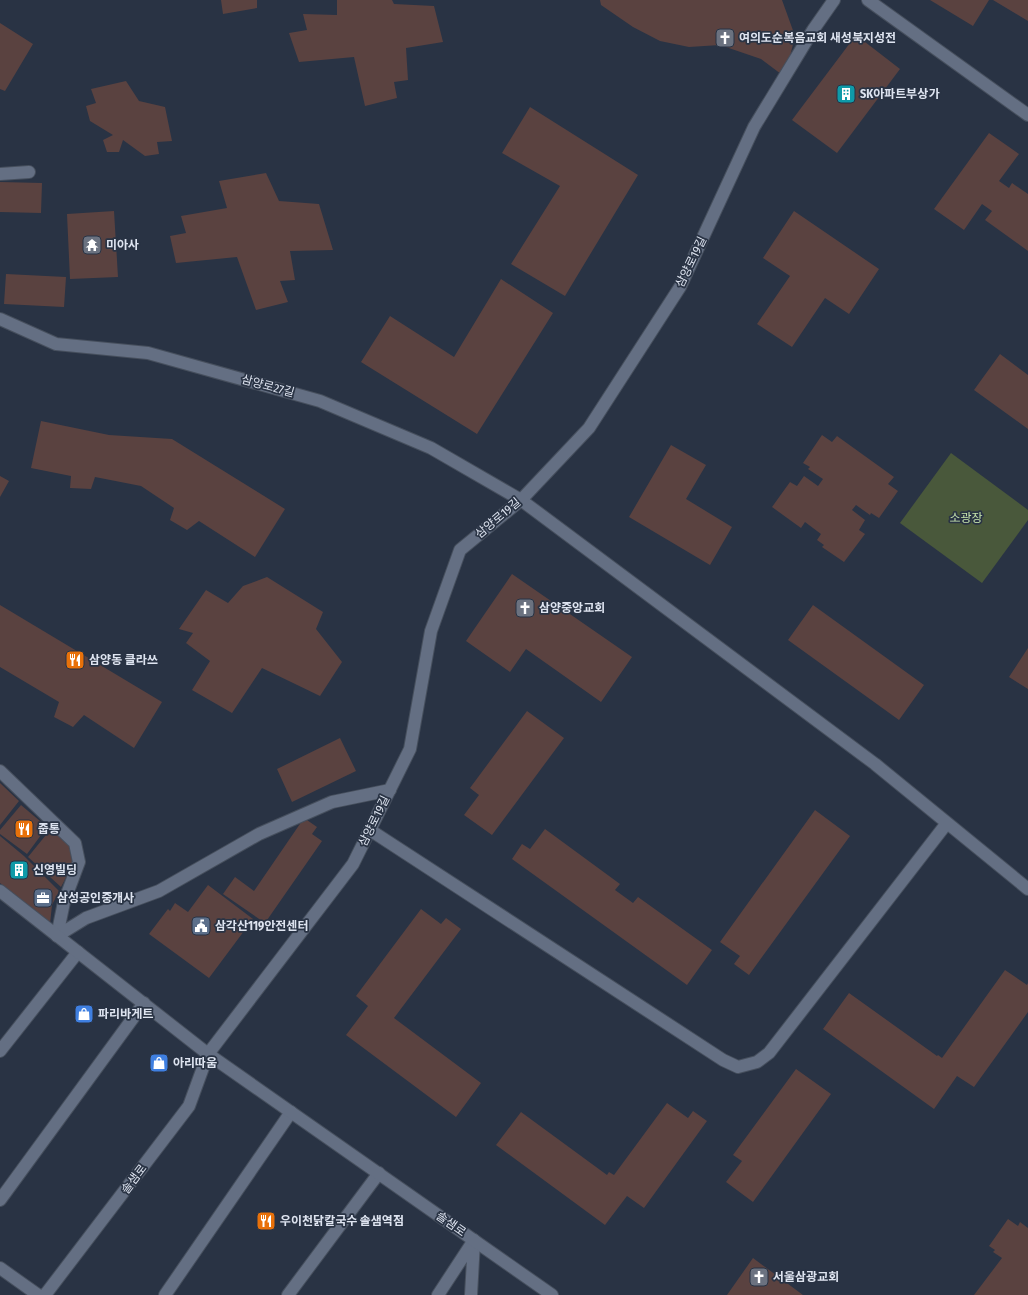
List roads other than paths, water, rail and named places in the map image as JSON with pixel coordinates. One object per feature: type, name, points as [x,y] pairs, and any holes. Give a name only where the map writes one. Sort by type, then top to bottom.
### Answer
[{"type":"street","name":"삼양로19길","points":[[208,1054],[352,864],[390,790],[410,749],[431,631],[460,550],[521,500],[589,428],[680,287],[754,128],[813,30],[834,0]]},
{"type":"street","points":[[868,0],[1028,115]]},
{"type":"street","points":[[0,174],[29,172]]},
{"type":"street","name":"삼양로27길","points":[[0,319],[56,344],[148,353],[320,401],[431,448],[521,500],[875,764],[1028,889]]},
{"type":"street","points":[[0,771],[75,843],[79,862],[64,902],[57,936]]},
{"type":"street","points":[[57,936],[86,918],[159,891],[259,834],[332,802],[390,790]]},
{"type":"street","points":[[370,830],[717,1056],[738,1067],[757,1062],[769,1053],[947,823]]},
{"type":"street","name":"솔샘로","points":[[0,892],[208,1054],[552,1295]]},
{"type":"street","points":[[0,1051],[78,952]]},
{"type":"street","points":[[0,1200],[144,1003]]},
{"type":"street","name":"솔샘로","points":[[45,1295],[189,1106],[208,1054]]},
{"type":"street","points":[[165,1295],[291,1112]]},
{"type":"street","points":[[288,1295],[378,1173]]},
{"type":"street","points":[[471,1295],[474,1240]]},
{"type":"street","name":"솔샘로","points":[[438,1295],[474,1240]]},
{"type":"street","points":[[0,1268],[38,1295]]},
{"type":"place","name":"여의도순복음교회 새성북지성전","points":[[725,38]]},
{"type":"place","name":"SK아파트부상가","points":[[846,94]]},
{"type":"place","name":"미아사","points":[[92,245]]},
{"type":"place","name":"삼양중앙교회","points":[[525,608]]},
{"type":"place","name":"삼양동 클라쓰","points":[[75,660]]},
{"type":"place","name":"줍통","points":[[24,829]]},
{"type":"place","name":"신영빌딩","points":[[19,870]]},
{"type":"place","name":"삼성공인중개사","points":[[43,898]]},
{"type":"place","name":"삼각산119안전센터","points":[[201,926]]},
{"type":"place","name":"파리바게트","points":[[84,1014]]},
{"type":"place","name":"아리따움","points":[[159,1063]]},
{"type":"place","name":"우이천닭칼국수 솔샘역점","points":[[266,1221]]},
{"type":"place","name":"서울삼광교회","points":[[759,1277]]},
{"type":"park label","name":"소광장","points":[[966,518]]}]
